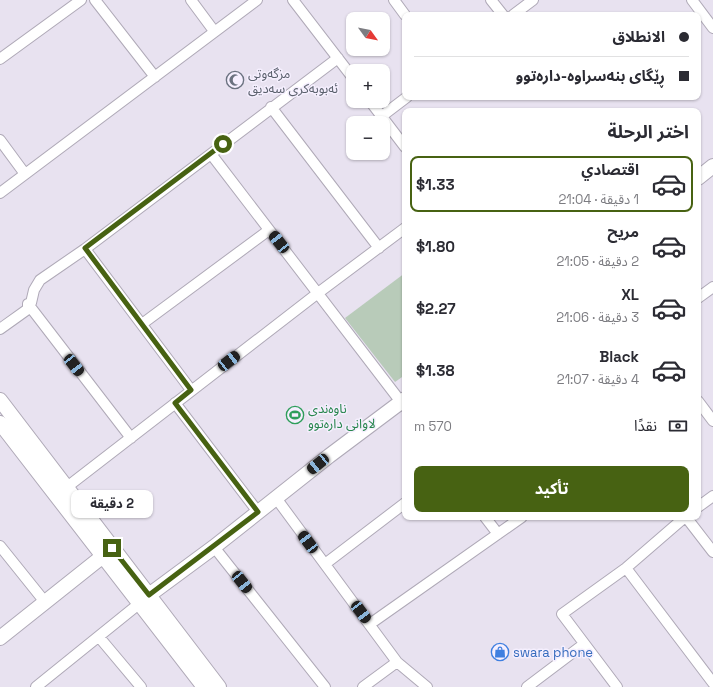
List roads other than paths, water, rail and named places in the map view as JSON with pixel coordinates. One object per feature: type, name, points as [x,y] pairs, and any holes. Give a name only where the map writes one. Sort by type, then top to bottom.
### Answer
[{"type":"street","points":[[0,59],[81,0]]},
{"type":"street","points":[[96,0],[155,77]]},
{"type":"street","points":[[191,0],[214,32]]},
{"type":"street","points":[[0,193],[257,0]]},
{"type":"street","points":[[294,0],[346,69]]},
{"type":"street","points":[[394,0],[403,12]]},
{"type":"street","points":[[492,0],[501,12]]},
{"type":"street","points":[[517,12],[533,0]]},
{"type":"street","points":[[692,0],[713,28]]},
{"type":"street","points":[[0,330],[28,309],[28,304],[32,303],[36,285],[44,276],[85,248],[338,58]]},
{"type":"street","points":[[376,108],[382,116],[403,100]]},
{"type":"street","points":[[271,107],[379,248]]},
{"type":"street","points":[[390,127],[402,143]]},
{"type":"street","points":[[0,140],[24,174]]},
{"type":"street","points":[[211,154],[402,400]]},
{"type":"street","points":[[701,176],[713,166]]},
{"type":"street","points":[[142,324],[269,230]]},
{"type":"street","points":[[59,485],[130,438],[402,230]]},
{"type":"street","points":[[85,248],[191,390]]},
{"type":"street","points":[[701,296],[712,289]]},
{"type":"street","points":[[28,304],[130,438]]},
{"type":"street","points":[[0,400],[59,485],[145,599],[219,687]]},
{"type":"street","points":[[175,403],[258,512]]},
{"type":"street","points":[[36,687],[145,599],[214,547],[329,456],[402,404]]},
{"type":"street","points":[[701,405],[713,421]]},
{"type":"street","points":[[0,423],[59,485],[103,556],[145,599],[204,687]]},
{"type":"street","points":[[701,505],[713,496]]},
{"type":"street","points":[[276,498],[397,662],[427,687]]},
{"type":"street","points":[[324,564],[402,505]]},
{"type":"street","points":[[487,520],[498,534]]},
{"type":"street","points":[[370,624],[518,520]]},
{"type":"street","points":[[617,687],[562,614],[626,568],[682,520]]},
{"type":"street","points":[[687,520],[713,552]]},
{"type":"street","points":[[0,546],[45,602]]},
{"type":"street","points":[[214,547],[325,687]]},
{"type":"street","points":[[0,638],[103,556]]},
{"type":"street","points":[[626,568],[713,683]]},
{"type":"street","points":[[99,637],[141,687]]},
{"type":"street","points":[[527,687],[584,644]]},
{"type":"street","points":[[363,687],[397,662]]},
{"type":"place","name":"مزگەوتی ئەبوبەکری سەدیق","points":[[235,80]]},
{"type":"place","name":"ناوەندی لاوانی دارەتوو","points":[[295,415]]},
{"type":"place","name":"swara phone","points":[[500,652]]}]
